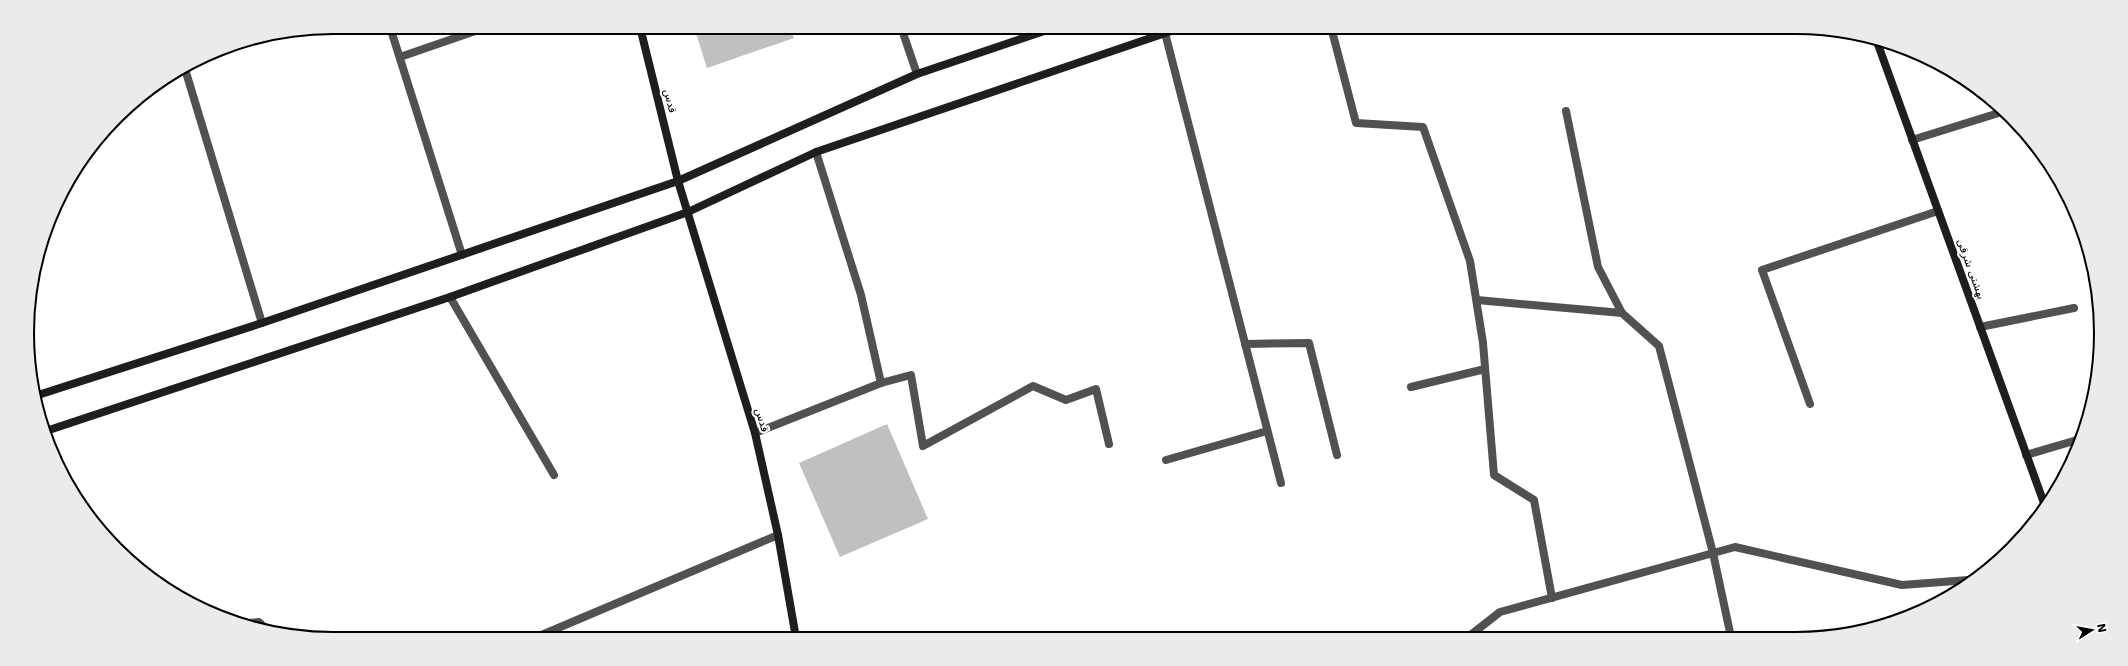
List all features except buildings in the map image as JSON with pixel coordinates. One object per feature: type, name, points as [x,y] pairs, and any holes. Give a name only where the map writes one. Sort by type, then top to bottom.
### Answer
[{"type":"main road","name":"قدس","points":[[642,34],[678,180],[755,433],[778,535],[795,632]]},
{"type":"main road","points":[[41,394],[262,323],[678,180],[917,74],[1035,34]]},
{"type":"main road","points":[[50,430],[450,297],[688,212],[816,152],[1162,34]]},
{"type":"main road","name":"بهشتی شرقی","points":[[1879,46],[2042,501]]},
{"type":"street","points":[[392,34],[462,255]]},
{"type":"street","points":[[400,57],[467,34]]},
{"type":"street","points":[[903,34],[917,74]]},
{"type":"street","points":[[1165,34],[1280,483]]},
{"type":"street","points":[[1333,34],[1356,123],[1423,127],[1470,261],[1485,369],[1494,475],[1534,500],[1552,598]]},
{"type":"street","points":[[187,72],[262,323]]},
{"type":"street","points":[[1566,111],[1598,267],[1622,312],[1659,346],[1713,553],[1730,632]]},
{"type":"street","points":[[1912,140],[1997,113]]},
{"type":"street","points":[[816,152],[861,295],[881,383]]},
{"type":"street","points":[[1810,404],[1762,270],[1938,212]]},
{"type":"street","points":[[450,297],[554,475]]},
{"type":"street","points":[[1476,300],[1622,312]]},
{"type":"street","points":[[1980,327],[2074,308]]},
{"type":"street","points":[[1245,344],[1309,343],[1337,455]]},
{"type":"street","points":[[1411,387],[1485,369]]},
{"type":"street","points":[[755,433],[881,383],[911,375],[922,446],[1033,386],[1066,400],[1096,389],[1109,444]]},
{"type":"street","points":[[1166,460],[1267,431]]},
{"type":"street","points":[[2026,455],[2073,441]]},
{"type":"street","points":[[549,632],[778,535]]},
{"type":"street","points":[[1474,632],[1500,612],[1735,547],[1902,585],[1963,580]]}]
